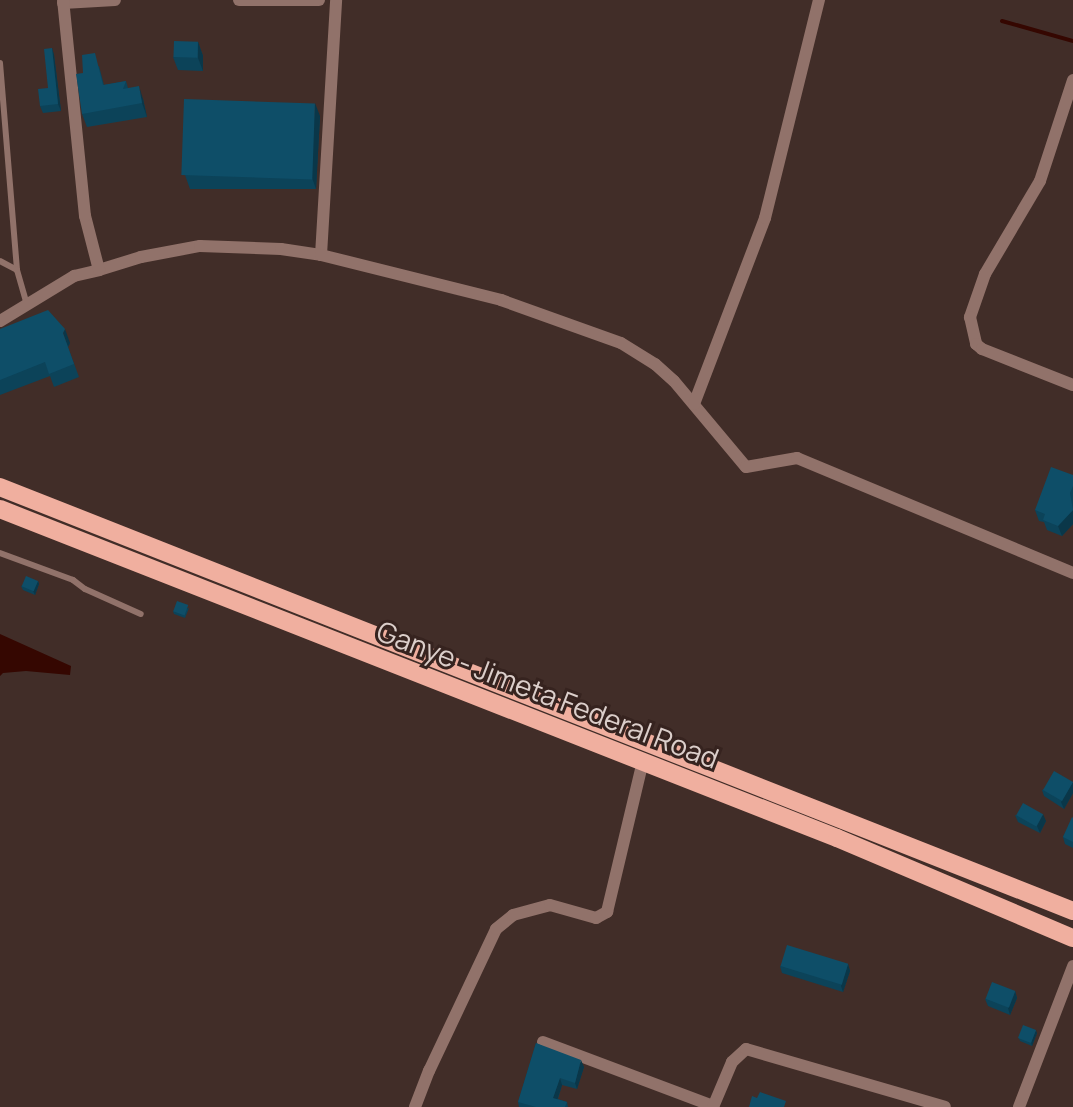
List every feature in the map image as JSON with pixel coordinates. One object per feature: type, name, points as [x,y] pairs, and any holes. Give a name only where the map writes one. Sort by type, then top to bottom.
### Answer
[{"type":"main road","name":"Ganye - Jimeta Federal Road","points":[[0,487],[1073,911]]},
{"type":"main road","name":"Ganye - Jimeta Federal Road","points":[[0,509],[643,761],[1073,938]]},
{"type":"street","points":[[99,270],[85,216],[63,1],[115,0]]},
{"type":"street","points":[[239,0],[319,0]]},
{"type":"street","points":[[321,255],[336,0]]},
{"type":"street","points":[[694,404],[765,218],[819,0]]},
{"type":"street","points":[[1073,80],[1040,181],[985,274],[970,317],[976,344],[982,349],[1073,385]]},
{"type":"street","points":[[0,321],[74,276],[141,257],[200,246],[281,249],[321,255],[501,300],[621,343],[655,364],[694,404],[746,467],[797,458],[1073,573]]},
{"type":"street","points":[[415,1107],[496,929],[513,915],[550,905],[596,918],[607,912],[643,761]]},
{"type":"street","points":[[1019,1107],[1073,966]]},
{"type":"street","points":[[543,1042],[713,1106],[732,1062],[746,1049],[945,1107]]},
{"type":"lane","points":[[0,63],[17,270],[27,305]]},
{"type":"lane","points":[[0,261],[17,270]]},
{"type":"lane","points":[[0,553],[73,580],[85,589],[141,614]]},
{"type":"shaded area","points":[[0,634],[71,666],[70,675],[26,671],[0,676]]},
{"type":"building","points":[[174,41],[198,42],[197,58],[173,57]]},
{"type":"building","points":[[52,48],[58,104],[40,106],[38,89],[48,88],[44,49]]},
{"type":"building","points":[[95,53],[103,85],[126,81],[123,89],[139,86],[142,103],[82,114],[76,74],[83,73],[82,55]]},
{"type":"building","points":[[184,99],[315,104],[312,180],[181,175]]},
{"type":"building","points":[[48,310],[65,329],[63,333],[74,364],[49,374],[45,362],[0,380],[0,329]]},
{"type":"building","points":[[1051,467],[1073,475],[1070,493],[1073,510],[1058,526],[1043,520],[1045,514],[1035,510]]},
{"type":"building","points":[[26,576],[38,581],[34,591],[22,586]]},
{"type":"building","points":[[177,601],[188,605],[185,615],[173,611]]},
{"type":"building","points":[[1054,771],[1073,782],[1062,801],[1043,790]]},
{"type":"building","points":[[1023,803],[1043,814],[1036,826],[1016,815]]},
{"type":"building","points":[[1073,818],[1073,842],[1063,837]]},
{"type":"building","points":[[787,945],[848,964],[842,985],[781,966]]},
{"type":"building","points":[[992,982],[1015,991],[1009,1008],[986,999]]},
{"type":"building","points":[[1023,1025],[1036,1030],[1031,1043],[1018,1038]]},
{"type":"building","points":[[536,1043],[581,1060],[575,1083],[560,1078],[553,1098],[567,1102],[565,1107],[536,1107],[518,1102]]},
{"type":"building","points":[[760,1092],[786,1101],[784,1107],[749,1107],[752,1096],[757,1098]]},
{"type":"waterway","points":[[1002,21],[1073,41]]}]
